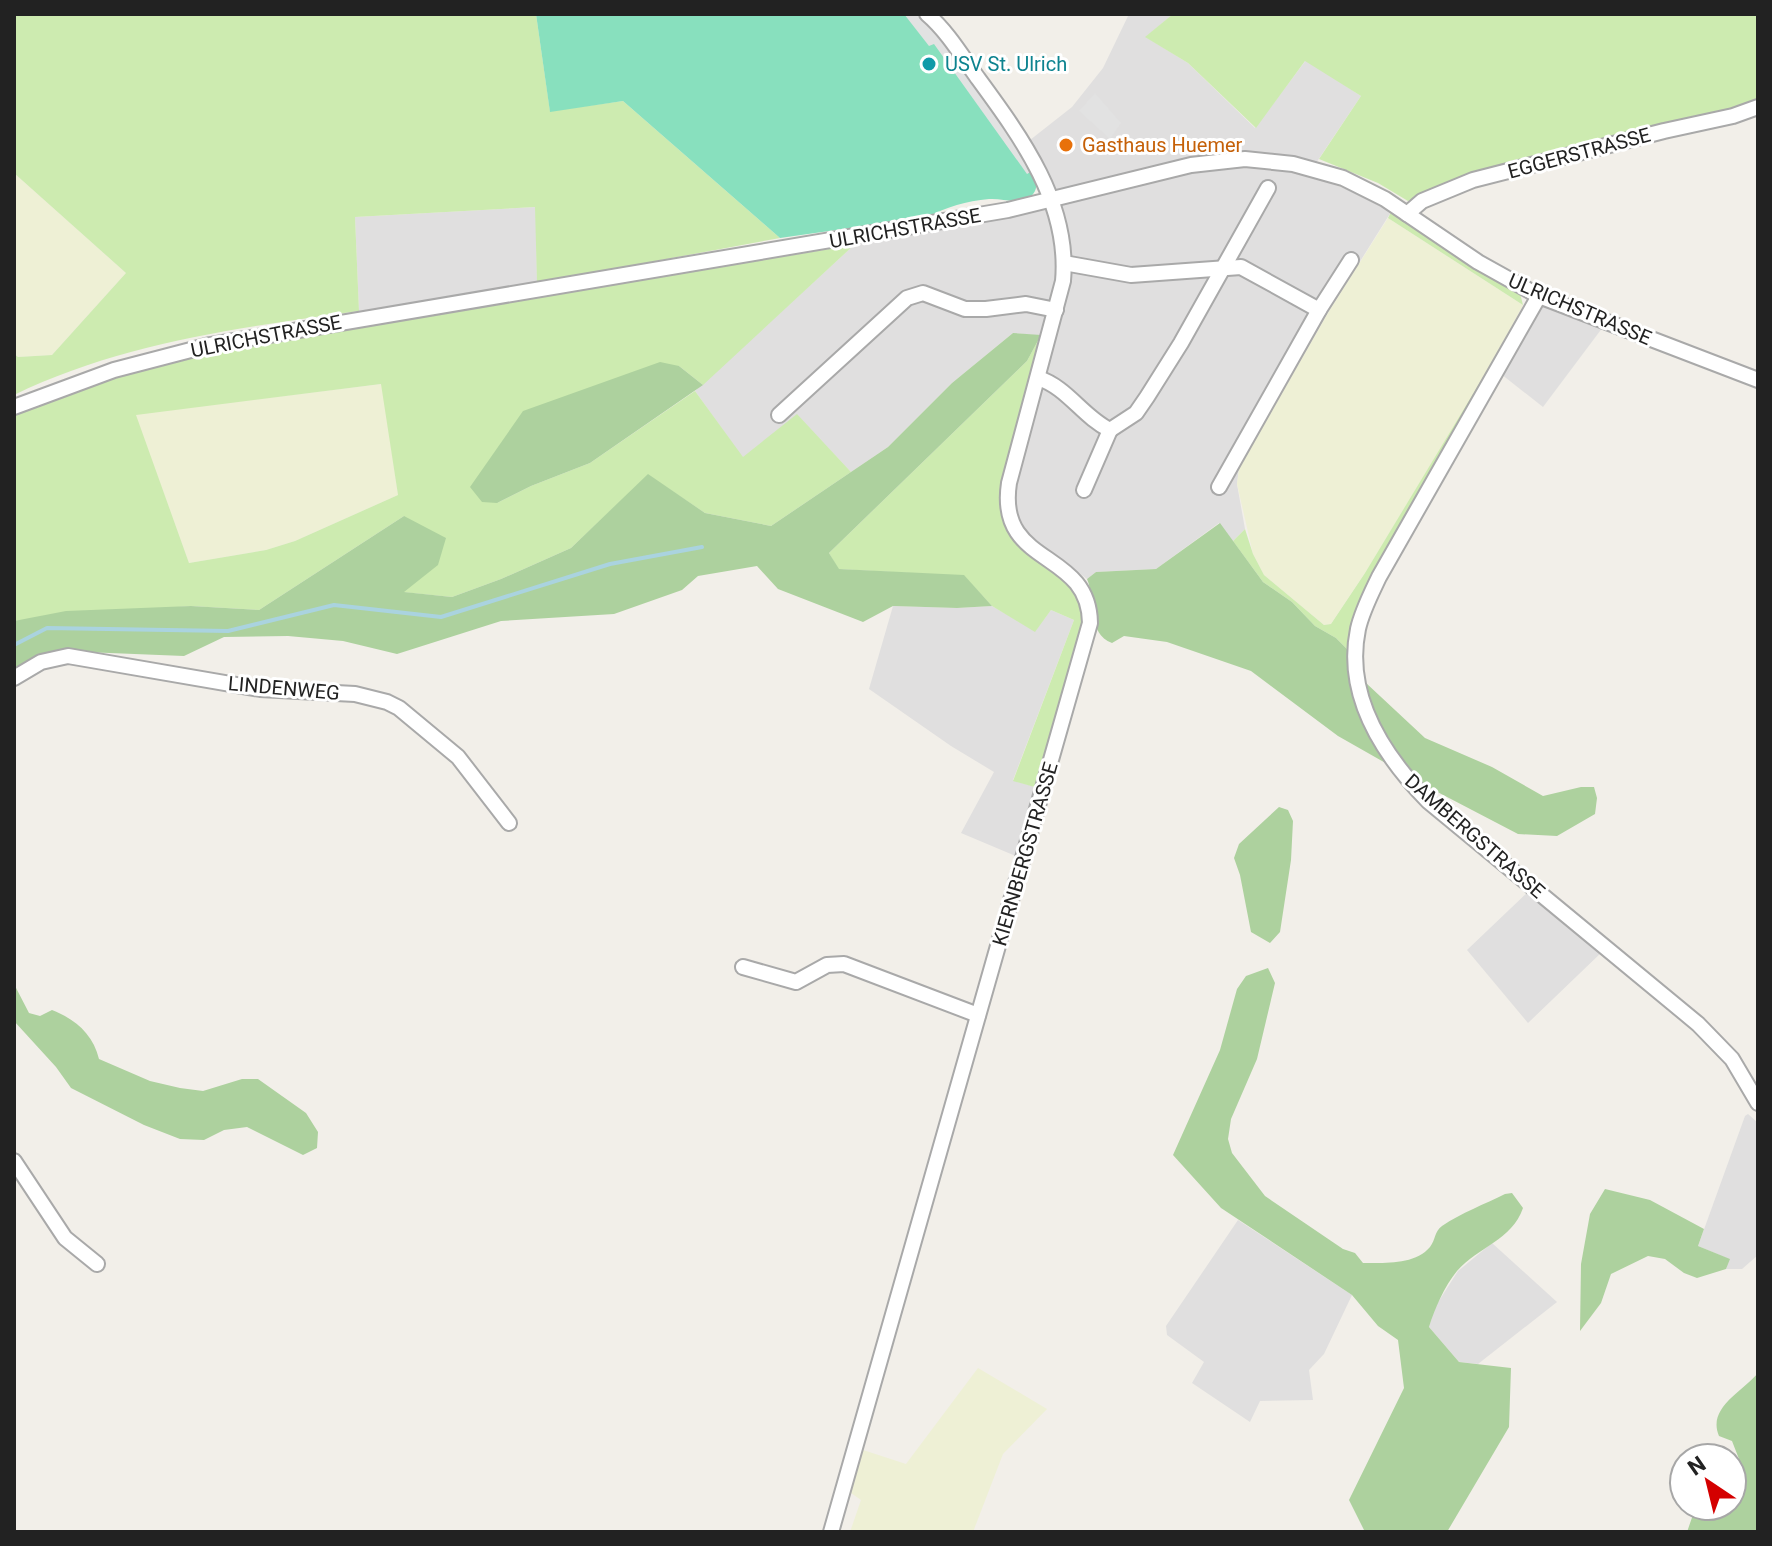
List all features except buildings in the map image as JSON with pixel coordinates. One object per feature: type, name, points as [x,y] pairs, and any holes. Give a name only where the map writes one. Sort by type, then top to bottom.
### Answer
[{"type":"street","name":"KIERNBERGSTRASSE","points":[[831,1532],[1090,623],[1082,588],[1065,571],[1022,541],[1010,521],[1008,509],[1009,483],[1056,310],[1064,263],[1061,232],[1029,152],[1007,118],[927,14]]},
{"type":"street","name":"EGGERSTRASSE","points":[[1407,214],[1430,197],[1473,180],[1733,116],[1758,107]]},
{"type":"street","name":"ULRICHSTRASSE","points":[[14,407],[114,370],[210,345],[1051,201],[1219,160],[1263,159],[1343,178],[1539,296],[1758,380]]},
{"type":"street","points":[[1084,490],[1110,430],[1136,413],[1225,267],[1268,188]]},
{"type":"street","points":[[1219,487],[1319,310],[1351,260]]},
{"type":"street","points":[[1064,263],[1131,275],[1225,267],[1248,270],[1319,310]]},
{"type":"street","points":[[779,415],[872,329],[915,294],[923,293],[965,309],[1026,304],[1056,310]]},
{"type":"street","name":"DAMBERGSTRASSE","points":[[1539,296],[1366,605],[1356,649],[1361,697],[1378,740],[1413,785],[1698,1024],[1732,1059],[1758,1103]]},
{"type":"street","points":[[1038,378],[1053,384],[1110,430]]},
{"type":"street","name":"LINDENWEG","points":[[14,678],[41,662],[68,656],[260,689],[370,696],[399,708],[458,757],[509,823]]},
{"type":"street","points":[[743,967],[796,982],[827,965],[844,964],[978,1015]]},
{"type":"street","points":[[14,1161],[65,1238],[97,1264]]},
{"type":"shaded area","points":[[904,14],[916,14],[949,49],[1010,129],[1032,171],[1027,174],[934,44],[929,46]]},
{"type":"shaded area","points":[[1129,14],[1173,14],[1146,37],[1188,63],[1255,128],[1306,60],[1361,96],[1308,175],[1354,192],[1391,212],[1329,311],[1239,468],[1237,484],[1245,529],[1233,541],[1219,523],[1156,569],[1096,572],[1087,579],[1026,533],[1016,519],[1013,494],[1054,337],[1013,333],[952,383],[888,447],[851,472],[797,415],[743,458],[695,391],[854,245],[1058,206],[1030,140],[1072,107],[1103,68]]},
{"type":"shaded area","points":[[1095,93],[1121,123],[1110,139],[1079,111]]},
{"type":"shaded area","points":[[536,207],[537,283],[359,311],[355,217]]},
{"type":"shaded area","points":[[1542,303],[1603,327],[1543,407],[1501,374]]},
{"type":"shaded area","points":[[893,606],[992,606],[1035,631],[1051,610],[1074,620],[1013,780],[1038,788],[1018,857],[961,833],[994,772],[869,689]]},
{"type":"shaded area","points":[[1530,890],[1603,951],[1528,1023],[1467,950]]},
{"type":"shaded area","points":[[1748,1114],[1758,1123],[1758,1255],[1742,1269],[1726,1269],[1729,1259],[1698,1246]]},
{"type":"shaded area","points":[[1238,1220],[1352,1295],[1324,1354],[1309,1370],[1313,1400],[1260,1401],[1250,1422],[1192,1383],[1204,1362],[1167,1335],[1166,1326]]},
{"type":"shaded area","points":[[1492,1243],[1557,1302],[1478,1364],[1459,1362],[1429,1327],[1435,1307],[1458,1271]]},
{"type":"green space","points":[[14,14],[536,14],[550,111],[623,101],[780,238],[537,283],[535,207],[355,217],[359,311],[227,331],[139,350],[54,377],[14,395],[14,354],[18,357],[52,355],[126,273],[14,173]]},
{"type":"green space","points":[[536,14],[916,14],[1010,129],[1037,182],[1036,190],[1023,200],[981,200],[957,205],[927,217],[780,238],[623,101],[550,112]]},
{"type":"green space","points":[[1173,14],[1758,14],[1758,100],[1738,109],[1408,201],[1378,183],[1319,159],[1361,96],[1305,61],[1256,128],[1188,63],[1145,37]]},
{"type":"green space","points":[[14,173],[126,273],[52,355],[18,357],[14,354]]},
{"type":"green space","points":[[1391,212],[1496,281],[1520,293],[1523,305],[1388,218]]},
{"type":"green space","points":[[1388,218],[1523,305],[1488,371],[1365,573],[1331,624],[1324,625],[1264,575],[1253,554],[1237,484],[1239,468],[1329,311]]},
{"type":"green space","points":[[854,245],[703,385],[679,366],[497,503],[590,463],[695,391],[743,457],[797,414],[851,472],[771,526],[705,513],[648,475],[571,548],[452,597],[402,592],[404,516],[259,610],[190,606],[14,621],[14,413],[119,374],[220,348]],"holes":[[[381,384],[398,495],[295,541],[266,550],[189,563],[136,415]]]},
{"type":"green space","points":[[1514,326],[1464,417],[1350,652],[1336,638],[1315,626],[1292,602],[1263,582],[1233,541],[1245,529],[1264,575],[1324,625],[1331,624]]},
{"type":"green space","points":[[1013,333],[1041,335],[1027,361],[829,553],[839,569],[964,575],[992,606],[893,606],[863,622],[778,589],[757,566],[698,576],[682,590],[614,614],[501,621],[397,654],[343,641],[288,636],[224,637],[184,656],[85,652],[14,674],[14,621],[66,611],[191,606],[259,610],[404,516],[446,538],[438,565],[404,592],[452,597],[571,548],[648,474],[705,513],[771,526],[888,447],[952,383]]},
{"type":"green space","points":[[1041,335],[1004,516],[1015,540],[1056,572],[1080,597],[1083,624],[1038,788],[1013,781],[1074,620],[1051,610],[1035,632],[992,606],[964,576],[838,569],[829,553],[1027,361]]},
{"type":"green space","points":[[660,362],[679,366],[703,385],[590,463],[497,503],[482,502],[470,487],[523,411]]},
{"type":"green space","points":[[382,384],[398,495],[295,541],[266,550],[189,563],[135,414]]},
{"type":"green space","points":[[1220,523],[1263,582],[1292,602],[1315,626],[1336,638],[1350,652],[1351,669],[1425,738],[1492,767],[1543,796],[1594,787],[1597,798],[1595,814],[1557,836],[1518,834],[1338,736],[1251,671],[1167,642],[1124,636],[1112,643],[1104,639],[1095,624],[1087,579],[1096,572],[1156,569]]},
{"type":"green space","points":[[1279,807],[1288,810],[1293,821],[1291,860],[1280,932],[1270,943],[1251,932],[1234,858],[1239,844]]},
{"type":"green space","points":[[1268,968],[1275,983],[1257,1059],[1231,1119],[1228,1139],[1232,1153],[1265,1196],[1343,1249],[1355,1253],[1363,1263],[1399,1262],[1416,1257],[1430,1247],[1442,1226],[1505,1194],[1512,1193],[1523,1208],[1503,1236],[1457,1271],[1440,1298],[1429,1327],[1459,1362],[1511,1368],[1509,1427],[1447,1532],[1365,1532],[1349,1500],[1404,1388],[1398,1340],[1378,1326],[1352,1295],[1221,1208],[1173,1155],[1220,1050],[1237,989],[1246,976]]},
{"type":"green space","points":[[14,984],[29,1013],[40,1016],[52,1010],[68,1018],[88,1035],[99,1059],[150,1081],[203,1091],[242,1079],[258,1079],[306,1113],[318,1132],[317,1148],[303,1155],[247,1127],[224,1130],[204,1140],[180,1139],[144,1125],[71,1088],[14,1021]]},
{"type":"green space","points":[[1605,1189],[1650,1200],[1704,1229],[1698,1246],[1730,1259],[1726,1269],[1697,1278],[1665,1259],[1648,1256],[1611,1274],[1601,1303],[1580,1331],[1581,1264],[1590,1214]]},
{"type":"green space","points":[[978,1368],[1047,1409],[1003,1454],[973,1532],[850,1532],[861,1500],[851,1493],[863,1450],[906,1464]]},
{"type":"green space","points":[[1758,1373],[1758,1532],[1687,1532],[1690,1522],[1748,1522],[1748,1442],[1732,1442],[1719,1436],[1717,1426],[1718,1417],[1728,1401]]},
{"type":"waterway","points":[[14,645],[47,628],[228,631],[334,605],[441,617],[610,564],[702,547]]},
{"type":"place","name":"USV St. Ulrich","points":[[929,64]]},
{"type":"place","name":"Gasthaus Huemer","points":[[1066,145]]}]
